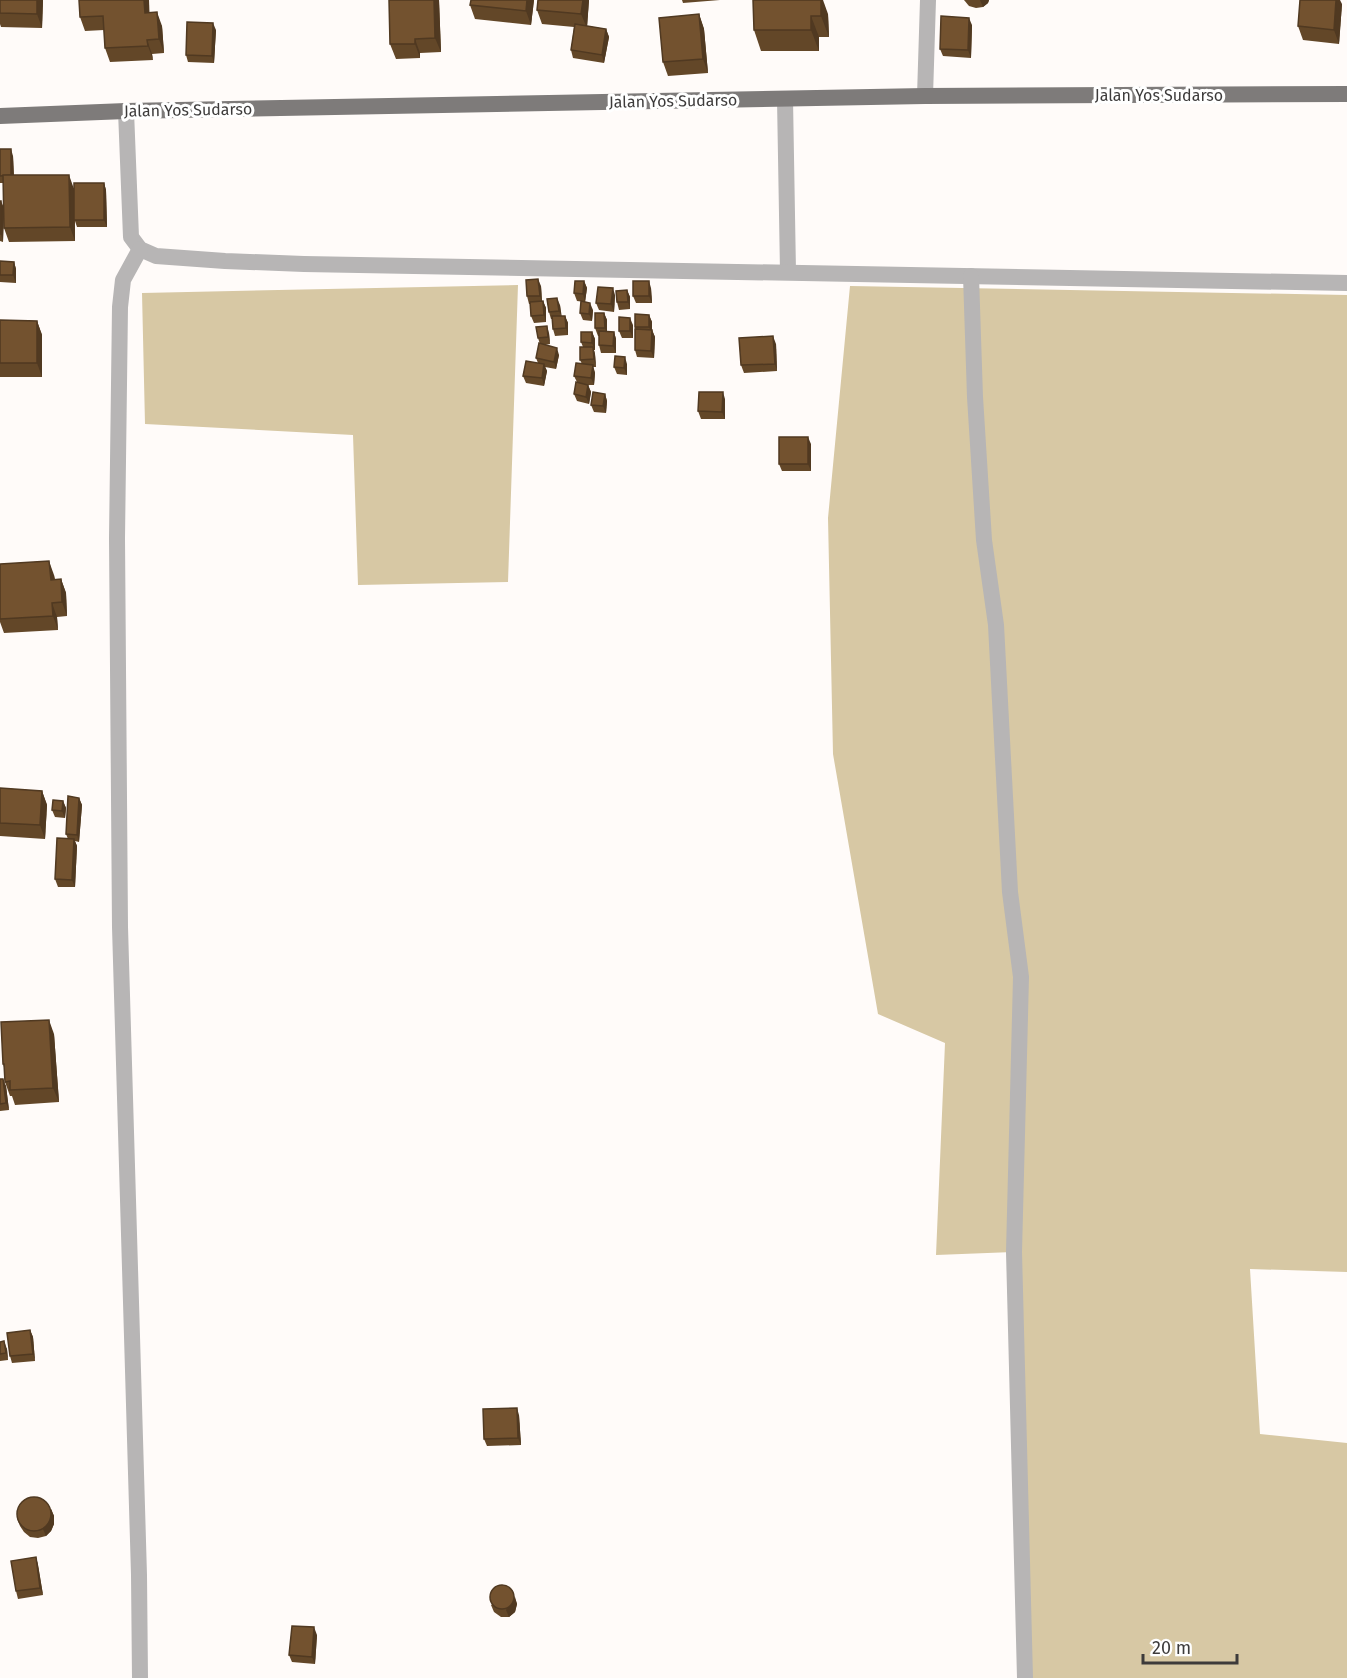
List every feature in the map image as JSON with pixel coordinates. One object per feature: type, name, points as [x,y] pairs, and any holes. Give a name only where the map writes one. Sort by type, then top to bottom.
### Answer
[{"type":"main road","name":"Jalan Yos Sudarso","points":[[0,116],[126,111],[925,96],[1347,94]]},
{"type":"street","points":[[925,96],[928,0]]},
{"type":"street","points":[[785,99],[788,272]]},
{"type":"street","points":[[126,111],[132,237],[140,249],[156,256],[225,261],[1347,283]]},
{"type":"street","points":[[140,249],[123,280],[120,307],[117,538],[120,927],[140,1678]]},
{"type":"street","points":[[971,276],[975,397],[984,540],[996,625],[1010,892],[1021,977],[1014,1252],[1025,1678]]},
{"type":"shaded area","points":[[518,285],[508,582],[358,585],[353,435],[145,424],[142,293]]},
{"type":"shaded area","points":[[850,286],[1347,295],[1347,1272],[1250,1269],[1260,1434],[1347,1443],[1347,1678],[1022,1678],[1013,1252],[936,1255],[945,1043],[878,1014],[833,754],[828,518]]},
{"type":"building","points":[[0,0],[37,0],[37,14],[0,13]]},
{"type":"building","points":[[79,0],[144,0],[145,13],[157,12],[159,39],[147,40],[148,46],[105,48],[103,16],[80,17]]},
{"type":"building","points":[[389,0],[434,0],[435,38],[415,39],[415,44],[390,44]]},
{"type":"building","points":[[471,0],[527,0],[526,11],[470,5]]},
{"type":"building","points":[[538,0],[583,0],[581,14],[537,10]]},
{"type":"building","points":[[753,0],[821,0],[821,16],[811,16],[811,30],[754,30]]},
{"type":"building","points":[[1300,0],[1336,0],[1334,30],[1298,26]]},
{"type":"building","points":[[699,14],[703,59],[663,62],[659,18]]},
{"type":"building","points":[[941,16],[969,18],[968,50],[940,49]]},
{"type":"building","points":[[187,22],[213,23],[212,56],[186,55]]},
{"type":"building","points":[[575,24],[606,29],[602,55],[571,50]]},
{"type":"building","points":[[0,149],[11,149],[11,175],[0,176]]},
{"type":"building","points":[[3,175],[69,175],[70,227],[4,228]]},
{"type":"building","points":[[74,183],[104,183],[104,220],[74,220]]},
{"type":"building","points":[[1,201],[1,234],[0,234]]},
{"type":"building","points":[[0,261],[14,262],[13,275],[0,275]]},
{"type":"building","points":[[538,279],[540,296],[527,296],[526,280]]},
{"type":"building","points":[[575,281],[584,281],[583,294],[574,293]]},
{"type":"building","points":[[633,281],[649,281],[649,296],[633,296]]},
{"type":"building","points":[[598,287],[613,288],[611,304],[596,303]]},
{"type":"building","points":[[627,290],[628,302],[617,302],[616,291]]},
{"type":"building","points":[[557,298],[559,311],[549,312],[547,299]]},
{"type":"building","points":[[543,301],[544,315],[531,316],[530,302]]},
{"type":"building","points":[[581,301],[590,303],[589,314],[580,313]]},
{"type":"building","points":[[595,313],[604,313],[605,328],[595,328]]},
{"type":"building","points":[[635,314],[649,315],[649,327],[635,327]]},
{"type":"building","points":[[552,316],[565,316],[566,328],[553,329]]},
{"type":"building","points":[[619,317],[630,318],[630,331],[619,331]]},
{"type":"building","points":[[0,320],[37,321],[37,363],[0,363]]},
{"type":"building","points":[[547,326],[548,337],[538,338],[536,327]]},
{"type":"building","points":[[635,329],[652,330],[651,351],[635,350]]},
{"type":"building","points":[[599,331],[614,332],[613,346],[599,345]]},
{"type":"building","points":[[581,332],[592,332],[592,343],[581,342]]},
{"type":"building","points":[[773,336],[775,364],[741,365],[739,338]]},
{"type":"building","points":[[539,343],[557,348],[554,362],[536,358]]},
{"type":"building","points":[[580,347],[593,347],[594,359],[580,360]]},
{"type":"building","points":[[615,356],[625,357],[624,368],[614,367]]},
{"type":"building","points":[[526,361],[544,364],[542,378],[523,376]]},
{"type":"building","points":[[576,363],[593,365],[591,378],[574,376]]},
{"type":"building","points":[[576,382],[588,385],[586,397],[574,394]]},
{"type":"building","points":[[593,392],[605,394],[603,406],[591,405]]},
{"type":"building","points":[[699,392],[723,392],[722,412],[698,411]]},
{"type":"building","points":[[779,437],[808,437],[808,464],[779,464]]},
{"type":"building","points":[[49,561],[51,580],[61,579],[62,602],[52,603],[53,616],[0,619],[0,564]]},
{"type":"building","points":[[0,788],[42,791],[40,825],[0,823]]},
{"type":"building","points":[[68,796],[79,798],[77,835],[66,834]]},
{"type":"building","points":[[53,800],[63,801],[62,811],[52,810]]},
{"type":"building","points":[[57,838],[74,839],[72,880],[55,879]]},
{"type":"building","points":[[49,1020],[53,1088],[10,1090],[10,1081],[5,1082],[1,1022]]},
{"type":"building","points":[[0,1079],[3,1079],[6,1103],[0,1104]]},
{"type":"building","points":[[30,1330],[33,1354],[10,1356],[7,1333]]},
{"type":"building","points":[[4,1341],[6,1353],[0,1354],[0,1342]]},
{"type":"building","points":[[517,1408],[518,1438],[484,1439],[483,1409]]},
{"type":"building","points":[[34,1497],[46,1502],[51,1514],[46,1526],[34,1531],[22,1526],[17,1514],[22,1502]]},
{"type":"building","points":[[36,1557],[40,1588],[16,1591],[11,1561]]},
{"type":"building","points":[[497,1585],[507,1585],[514,1592],[514,1602],[507,1609],[497,1609],[490,1602],[490,1592]]},
{"type":"building","points":[[292,1626],[314,1627],[312,1657],[289,1655]]}]
